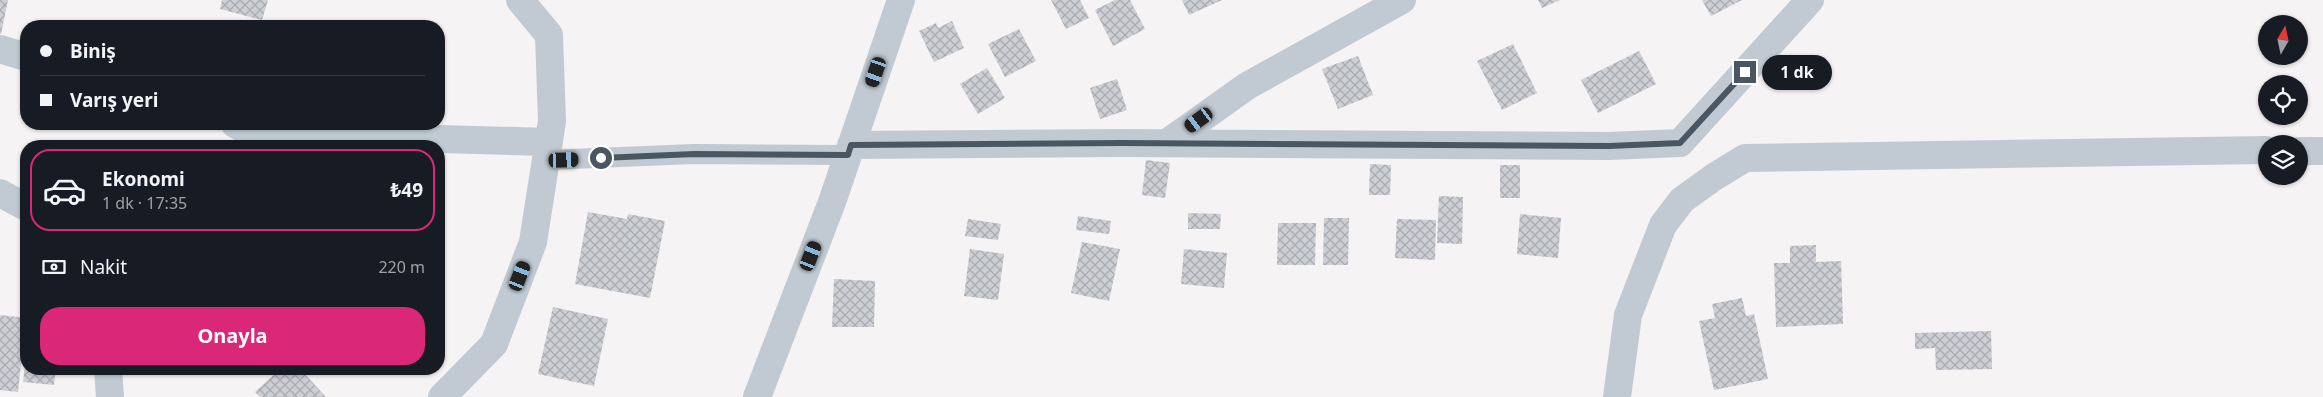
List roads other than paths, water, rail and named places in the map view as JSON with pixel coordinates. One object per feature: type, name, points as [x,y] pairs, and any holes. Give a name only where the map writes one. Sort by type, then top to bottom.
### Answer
[{"type":"street","points":[[442,397],[494,344],[533,242],[552,120],[550,35],[520,0]]},
{"type":"street","points":[[757,397],[850,150],[901,0]]},
{"type":"street","points":[[1167,143],[1247,86],[1402,0]]},
{"type":"street","points":[[850,150],[1167,143],[1599,146],[1680,143],[1810,0]]},
{"type":"street","points":[[0,49],[20,55]]},
{"type":"street","points":[[241,130],[252,140]]},
{"type":"street","points":[[378,140],[440,139],[547,151]]},
{"type":"street","points":[[1617,397],[1628,315],[1662,225],[1682,200],[1745,158],[2258,150]]},
{"type":"street","points":[[2308,150],[2323,151]]},
{"type":"street","points":[[0,193],[20,204]]},
{"type":"street","points":[[108,375],[110,397]]},
{"type":"lane","points":[[547,151],[694,154],[850,150]]}]
